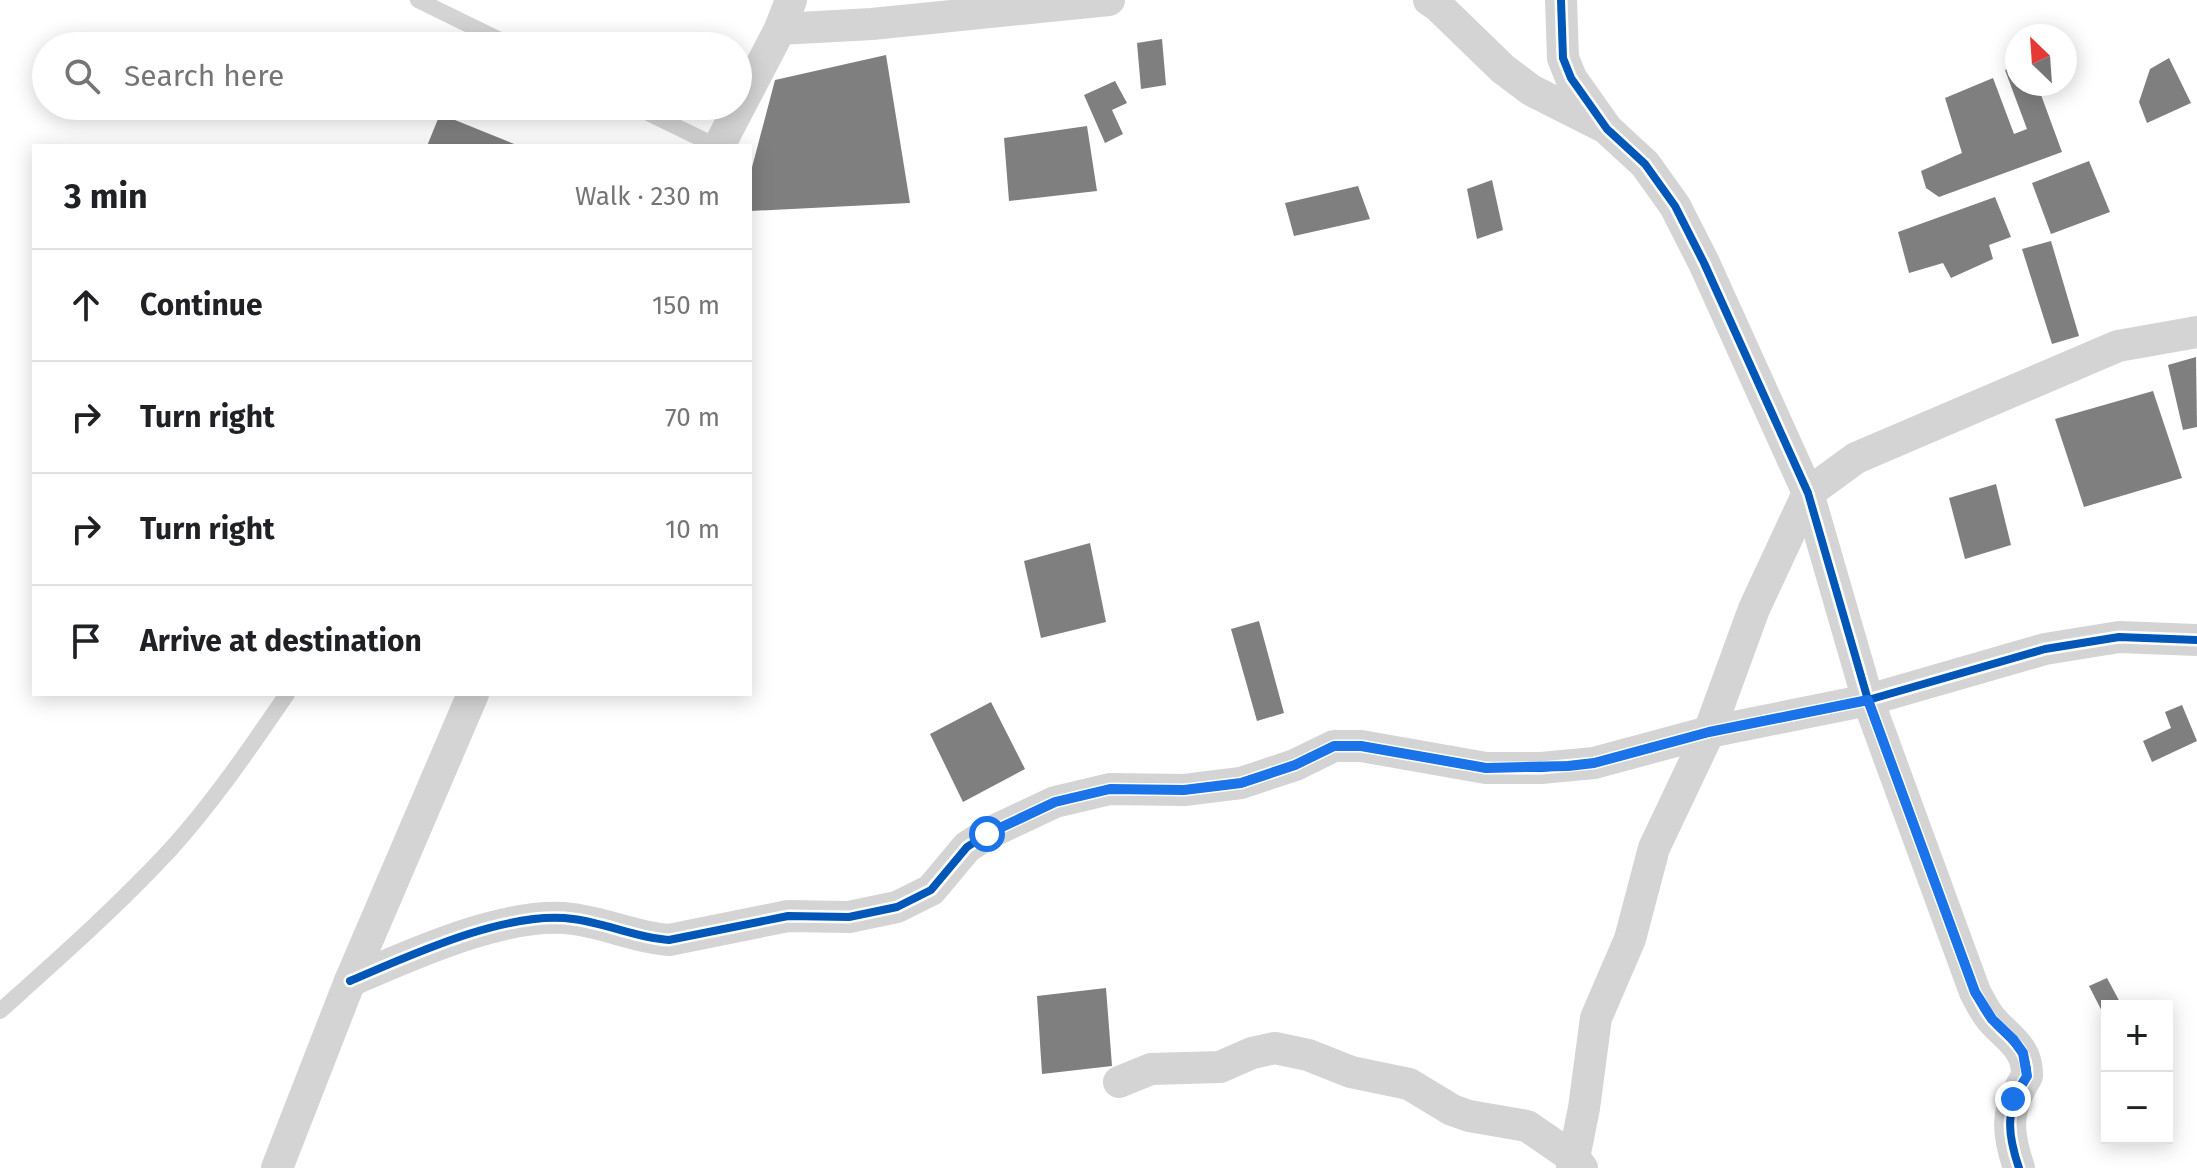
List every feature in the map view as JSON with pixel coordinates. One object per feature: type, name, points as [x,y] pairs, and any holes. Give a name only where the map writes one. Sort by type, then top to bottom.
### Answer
[{"type":"street","points":[[752,79],[786,14],[872,24],[1109,0]]},
{"type":"street","points":[[1429,0],[1503,69],[1531,90],[1607,129]]},
{"type":"street","points":[[1561,0],[1562,46],[1566,67],[1607,129],[1645,164],[1675,206],[1808,493],[1868,700],[1975,992],[1992,1019],[2023,1053],[2027,1076],[2013,1099],[2010,1127],[2019,1168]]},
{"type":"street","points":[[718,144],[731,120]]},
{"type":"street","points":[[1576,1165],[1596,1018],[1630,939],[1654,848],[1709,732],[1754,609],[1808,493],[1856,458],[2118,346],[2197,332]]},
{"type":"street","points":[[350,981],[415,954],[531,919],[575,919],[651,939],[669,940],[788,916],[849,917],[872,914],[922,896],[940,881],[975,840],[1055,802],[1110,789],[1184,790],[1241,783],[1295,765],[1334,746],[1361,746],[1486,768],[1541,768],[1594,763],[1709,732],[1868,700],[2045,649],[2119,637],[2197,640]]},
{"type":"street","points":[[277,1168],[350,981],[472,696]]},
{"type":"street","points":[[1119,1082],[1151,1069],[1220,1067],[1252,1053],[1275,1048],[1308,1055],[1351,1072],[1409,1084],[1452,1110],[1469,1116],[1527,1126],[1576,1165]]},
{"type":"lane","points":[[418,0],[483,32]]},
{"type":"lane","points":[[663,120],[713,144]]},
{"type":"lane","points":[[0,1011],[93,927],[170,849],[243,759],[286,696]]},
{"type":"building","points":[[1162,39],[1166,85],[1141,89],[1137,43]]},
{"type":"building","points":[[886,55],[910,203],[752,211],[752,167],[775,80]]},
{"type":"building","points":[[2169,58],[2191,103],[2147,123],[2139,102],[2150,69]]},
{"type":"building","points":[[1993,78],[2014,134],[2027,129],[2015,96],[2041,96],[2062,152],[1939,197],[1926,188],[1921,171],[1962,153],[1945,98]]},
{"type":"building","points":[[1115,81],[1127,103],[1112,110],[1123,134],[1105,143],[1084,95]]},
{"type":"building","points":[[438,120],[455,120],[514,144],[428,144]]},
{"type":"building","points":[[1087,126],[1097,191],[1009,201],[1004,138]]},
{"type":"building","points":[[2089,161],[2110,212],[2051,234],[2032,183]]},
{"type":"building","points":[[1492,180],[1503,230],[1477,239],[1467,189]]},
{"type":"building","points":[[1358,186],[1370,219],[1294,236],[1285,203]]},
{"type":"building","points":[[1995,197],[2011,237],[1989,245],[1993,259],[1951,278],[1943,263],[1909,273],[1898,232]]},
{"type":"building","points":[[2051,241],[2079,336],[2052,344],[2022,249]]},
{"type":"building","points":[[2196,357],[2197,427],[2183,430],[2168,365]]},
{"type":"building","points":[[2153,391],[2182,478],[2084,507],[2055,419]]},
{"type":"building","points":[[1996,484],[2011,545],[1965,559],[1949,498]]},
{"type":"building","points":[[1090,543],[1106,622],[1041,638],[1024,561]]},
{"type":"building","points":[[1259,621],[1284,713],[1257,721],[1231,629]]},
{"type":"building","points":[[991,702],[1025,769],[963,802],[930,734]]},
{"type":"building","points":[[2182,705],[2197,741],[2152,762],[2143,741],[2171,728],[2165,712]]},
{"type":"building","points":[[2107,978],[2119,1000],[2101,1000],[2101,1009],[2089,986]]},
{"type":"building","points":[[1106,988],[1112,1066],[1042,1074],[1037,996]]},
{"type":"cycle path","points":[[1561,0],[1563,58],[1571,78],[1607,129],[1645,164],[1675,206],[1808,493],[1868,700],[1975,992],[1989,1017],[2024,1058],[2027,1076],[2015,1099],[2010,1120],[2019,1168]]},
{"type":"cycle path","points":[[350,981],[460,937],[519,921],[573,919],[669,940],[788,916],[849,917],[897,907],[931,890],[967,847],[987,834],[1055,802],[1110,789],[1184,790],[1241,783],[1295,765],[1334,746],[1361,746],[1486,768],[1541,768],[1594,763],[1709,732],[1868,700],[2045,649],[2119,637],[2197,640]]},
{"type":"route","points":[[987,834],[1055,802],[1110,789],[1184,790],[1241,783],[1295,765],[1334,746],[1361,746],[1486,768],[1568,766],[1636,753],[1709,732],[1868,700],[1975,992],[1992,1019],[2023,1053],[2027,1076],[2013,1099]]}]
